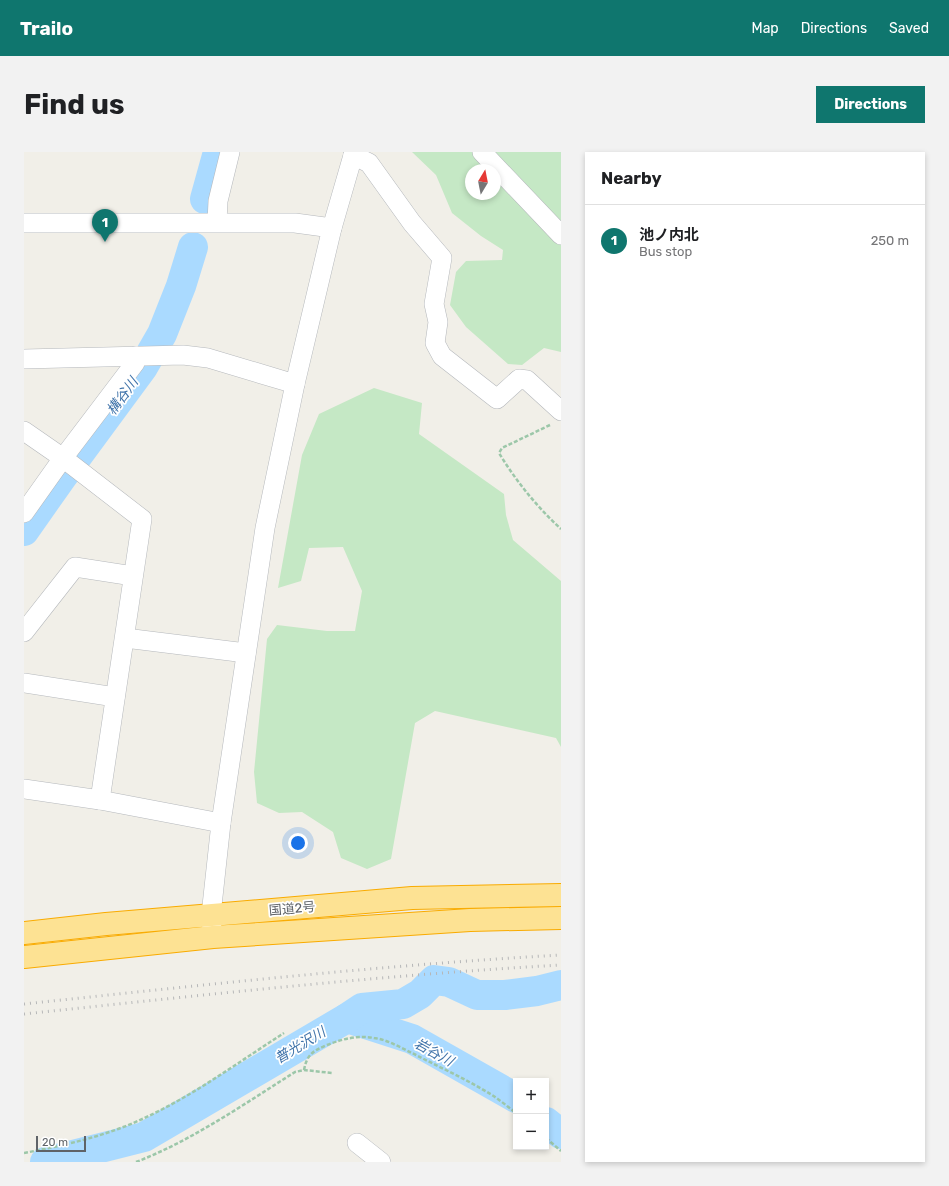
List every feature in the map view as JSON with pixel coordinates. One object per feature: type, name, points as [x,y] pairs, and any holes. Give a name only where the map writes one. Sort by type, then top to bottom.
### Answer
[{"type":"highway","name":"国道2号","points":[[24,933],[106,924],[412,898],[561,895]]},
{"type":"highway","name":"国道2号","points":[[24,957],[213,937],[470,920],[561,918]]},
{"type":"street","points":[[217,222],[218,200],[230,152]]},
{"type":"street","points":[[482,152],[561,234]]},
{"type":"street","points":[[213,937],[211,915],[221,823],[265,528],[295,384],[332,228],[354,154],[369,163],[412,223],[442,258],[434,304],[438,322],[435,343],[442,356],[497,399],[519,379],[527,380],[558,417]]},
{"type":"street","points":[[24,223],[295,223],[332,228]]},
{"type":"street","points":[[24,359],[182,355],[208,358],[295,384]]},
{"type":"street","points":[[24,513],[69,462],[135,363],[146,356]]},
{"type":"street","points":[[24,431],[69,462],[142,519],[100,800]]},
{"type":"street","points":[[24,632],[75,567],[133,576]]},
{"type":"street","points":[[125,638],[246,653]]},
{"type":"street","points":[[24,683],[115,697]]},
{"type":"street","points":[[24,789],[100,800],[221,823]]},
{"type":"street","points":[[357,1143],[381,1162]]},
{"type":"path","points":[[558,417],[502,448],[499,454],[513,476],[548,518],[561,529]]},
{"type":"path","points":[[24,1153],[119,1129],[140,1120],[179,1100],[284,1033]]},
{"type":"path","points":[[304,1070],[306,1059],[312,1052],[339,1040],[359,1037],[375,1038],[390,1042],[446,1070],[492,1095],[513,1111]]},
{"type":"path","points":[[136,1162],[191,1137],[295,1072],[304,1070],[332,1073]]},
{"type":"path","points":[[549,1141],[561,1151]]},
{"type":"green space","points":[[412,152],[561,152],[561,352],[544,348],[522,365],[508,364],[466,327],[450,305],[456,272],[466,261],[502,260],[503,250],[481,236],[452,213],[436,175]]},
{"type":"green space","points":[[374,388],[422,403],[419,434],[504,494],[506,515],[513,540],[561,581],[561,747],[556,738],[435,711],[415,723],[391,859],[367,869],[341,858],[333,832],[302,812],[279,813],[257,803],[254,772],[267,639],[277,625],[327,631],[355,631],[362,591],[343,547],[309,548],[301,581],[278,588],[302,455],[319,414]]},
{"type":"waterway","name":"構谷川","points":[[205,199],[218,152]]},
{"type":"waterway","name":"構谷川","points":[[24,531],[143,367],[162,334],[181,286],[193,247]]},
{"type":"waterway","name":"普光沢川","points":[[45,1162],[144,1137],[362,1008],[403,1004],[420,994],[434,980],[449,982],[477,995],[505,995],[537,991],[561,985]]},
{"type":"waterway","name":"岩谷川","points":[[347,1018],[412,1039],[513,1096]]},
{"type":"waterway","name":"岩谷川","points":[[549,1124],[561,1134]]},
{"type":"railway","points":[[24,1004],[360,970],[561,955]]},
{"type":"railway","points":[[24,1014],[360,980],[561,965]]},
{"type":"place","name":"池ノ内北","points":[[105,242]]}]
